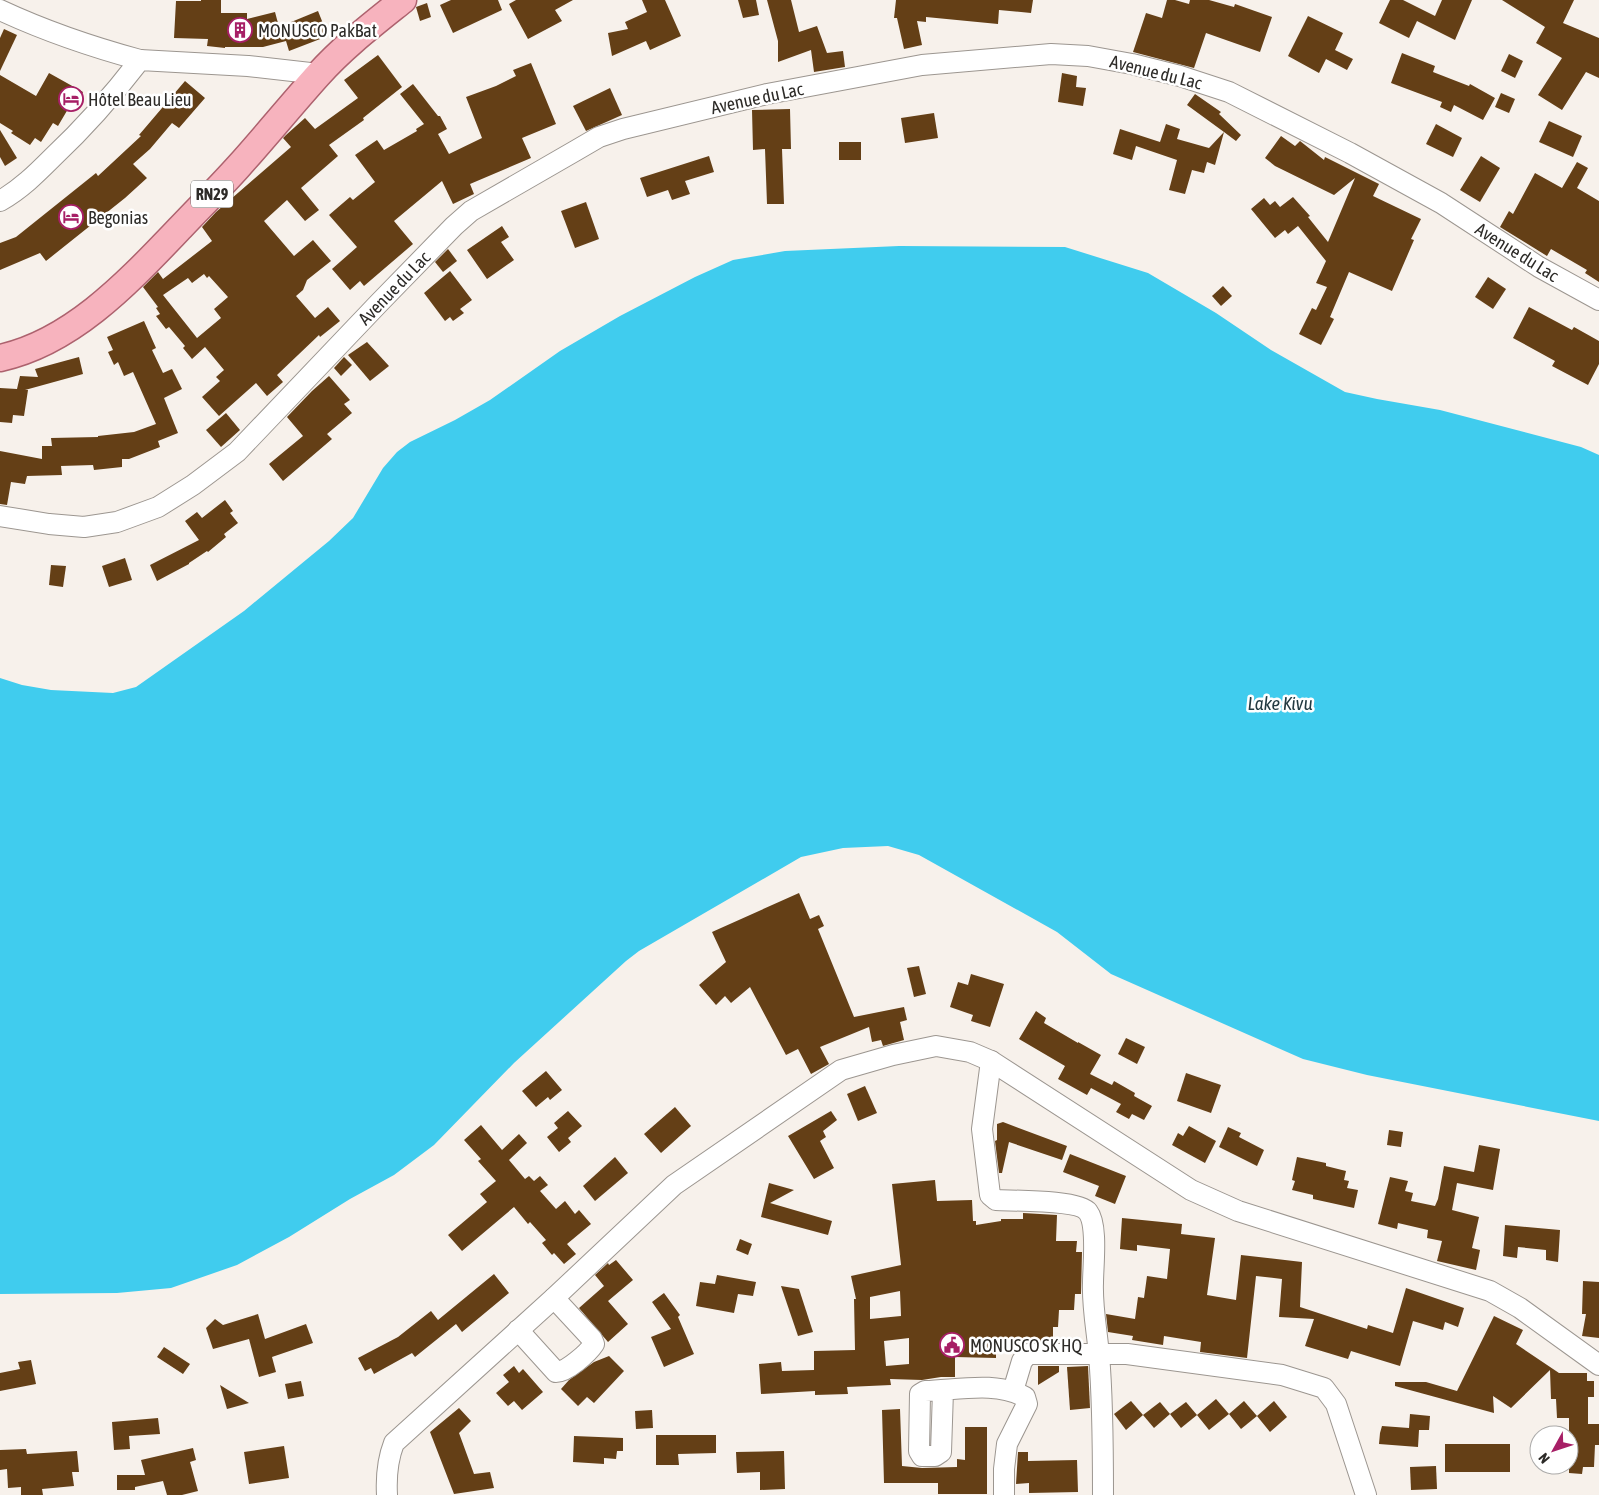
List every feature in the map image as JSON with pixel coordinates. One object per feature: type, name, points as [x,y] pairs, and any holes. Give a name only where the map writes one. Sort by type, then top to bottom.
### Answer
[{"type":"main road","name":"RN29","points":[[0,358],[34,347],[77,322],[111,296],[237,168],[319,74],[348,45],[402,0]]},
{"type":"street","points":[[0,10],[24,22],[140,60],[248,66],[319,74]]},
{"type":"street","name":"Avenue du Lac","points":[[0,516],[49,524],[84,527],[117,522],[158,507],[193,485],[237,452],[372,309],[471,211],[599,137],[623,129],[767,94],[922,65],[1051,54],[1088,56],[1132,64],[1180,76],[1229,92],[1350,152],[1441,203],[1539,268],[1599,300]]},
{"type":"street","points":[[0,201],[19,190],[84,128],[115,93],[140,60]]},
{"type":"street","points":[[386,1495],[388,1458],[394,1443],[554,1298],[674,1185],[841,1070],[893,1055],[936,1046],[970,1052],[991,1061],[1191,1190],[1238,1211],[1490,1291],[1520,1308],[1599,1365]]},
{"type":"street","points":[[991,1061],[982,1130],[990,1195],[996,1200],[1077,1205],[1088,1212],[1094,1230],[1093,1290],[1103,1421],[1103,1495]]},
{"type":"street","points":[[518,1330],[556,1372],[561,1372],[568,1368],[591,1349],[594,1344],[592,1339],[554,1298]]},
{"type":"street","points":[[1013,1390],[1022,1361],[1028,1354],[1127,1354],[1282,1375],[1324,1388],[1336,1404],[1366,1495]]},
{"type":"street","points":[[943,1391],[973,1388],[1013,1390],[1025,1397],[1027,1404],[1007,1444],[1004,1469],[1004,1495]]},
{"type":"water","name":"Lake Kivu","points":[[899,246],[1065,247],[1148,273],[1216,313],[1271,350],[1345,392],[1440,410],[1581,447],[1599,455],[1599,1121],[1367,1075],[1303,1059],[1111,974],[1057,932],[919,855],[888,846],[843,848],[801,857],[639,951],[514,1063],[434,1145],[394,1175],[350,1199],[289,1237],[237,1265],[171,1288],[117,1293],[0,1294],[0,678],[22,685],[51,690],[113,693],[136,687],[244,611],[329,541],[353,518],[383,468],[397,452],[410,442],[490,400],[560,351],[620,316],[695,277],[733,260],[785,251]]},
{"type":"building","points":[[221,0],[221,13],[247,13],[247,19],[275,12],[279,27],[318,11],[328,36],[289,51],[286,41],[263,47],[225,48],[207,46],[208,39],[174,38],[176,1]]},
{"type":"building","points":[[451,0],[498,0],[502,10],[453,33],[440,5]]},
{"type":"building","points":[[516,0],[573,0],[555,10],[562,21],[528,39],[509,4]]},
{"type":"building","points":[[642,0],[665,0],[681,36],[650,50],[646,41],[612,56],[608,33],[628,29],[625,22],[647,12]]},
{"type":"building","points":[[738,0],[756,0],[759,15],[743,18]]},
{"type":"building","points":[[767,0],[791,0],[799,32],[817,26],[827,53],[843,51],[845,67],[814,72],[811,50],[778,62],[778,41]]},
{"type":"building","points":[[896,0],[1033,0],[1031,13],[999,10],[998,24],[926,17],[926,22],[917,21],[922,45],[904,49],[897,18],[894,18]]},
{"type":"building","points":[[1167,0],[1189,4],[1190,0],[1209,0],[1234,7],[1235,4],[1272,17],[1260,52],[1206,33],[1194,68],[1133,52],[1146,13],[1162,18]]},
{"type":"building","points":[[1390,0],[1403,0],[1435,16],[1442,0],[1472,0],[1455,40],[1417,21],[1409,38],[1379,23]]},
{"type":"building","points":[[1502,0],[1574,0],[1563,23],[1599,38],[1599,78],[1586,72],[1562,110],[1538,95],[1562,58],[1536,43],[1545,27]]},
{"type":"building","points":[[427,3],[431,17],[420,21],[416,7]]},
{"type":"building","points":[[1308,16],[1343,33],[1335,50],[1353,59],[1347,70],[1326,59],[1319,73],[1288,56]]},
{"type":"building","points":[[4,29],[17,35],[0,71],[0,38]]},
{"type":"building","points":[[1402,53],[1435,66],[1433,72],[1469,86],[1470,84],[1495,98],[1483,120],[1454,105],[1451,112],[1440,107],[1442,102],[1391,83]]},
{"type":"building","points":[[1509,54],[1523,61],[1515,78],[1501,71]]},
{"type":"building","points":[[378,55],[402,87],[363,118],[364,120],[329,145],[338,156],[301,188],[319,210],[305,221],[287,200],[264,221],[294,256],[313,240],[331,261],[307,280],[303,290],[296,296],[315,318],[328,307],[340,321],[320,337],[319,335],[277,375],[283,382],[267,396],[256,383],[219,416],[202,397],[220,381],[216,377],[224,370],[205,347],[192,359],[183,348],[185,346],[169,327],[166,329],[156,316],[160,314],[156,308],[158,307],[143,287],[158,272],[163,279],[212,241],[202,227],[216,212],[291,147],[283,138],[305,118],[315,129],[358,98],[344,80]],"holes":[[[204,274],[207,278],[209,276],[228,297],[214,309],[221,318],[197,338],[163,295],[188,278],[192,283]]]},
{"type":"building","points":[[531,63],[556,124],[522,138],[531,158],[470,184],[474,194],[453,204],[442,181],[394,221],[413,244],[364,286],[360,281],[350,290],[332,269],[357,247],[329,215],[350,197],[353,200],[375,182],[355,155],[377,140],[384,150],[417,131],[416,129],[424,124],[400,94],[413,84],[438,116],[440,116],[447,129],[438,134],[449,154],[482,138],[466,97],[516,76],[513,70]]},
{"type":"building","points":[[49,73],[83,92],[73,111],[68,109],[58,126],[53,123],[41,142],[35,138],[30,145],[11,133],[13,131],[0,123],[0,75],[36,96]]},
{"type":"building","points":[[1062,73],[1077,76],[1076,87],[1086,88],[1083,106],[1058,102]]},
{"type":"building","points":[[185,81],[205,98],[179,128],[172,123],[150,149],[133,164],[147,178],[46,261],[40,253],[0,270],[0,243],[16,237],[96,173],[98,176],[141,136],[139,135]]},
{"type":"building","points":[[610,88],[622,115],[586,131],[573,106]]},
{"type":"building","points":[[1501,93],[1515,99],[1509,113],[1495,107]]},
{"type":"building","points":[[1195,94],[1221,112],[1219,114],[1241,135],[1236,141],[1187,105]]},
{"type":"building","points":[[790,109],[791,149],[782,149],[784,204],[767,204],[765,149],[753,150],[752,110]]},
{"type":"building","points":[[934,113],[938,138],[905,143],[901,118]]},
{"type":"building","points":[[1549,121],[1582,136],[1573,157],[1539,142]]},
{"type":"building","points":[[1166,124],[1180,129],[1177,139],[1209,148],[1224,132],[1215,165],[1207,162],[1204,173],[1192,170],[1185,194],[1169,190],[1177,160],[1136,146],[1132,160],[1113,154],[1120,129],[1160,142]]},
{"type":"building","points":[[1436,124],[1462,138],[1453,157],[1426,144]]},
{"type":"building","points":[[0,130],[17,158],[5,166],[0,157]]},
{"type":"building","points":[[1281,136],[1295,146],[1300,141],[1324,160],[1325,157],[1379,184],[1373,196],[1421,219],[1411,239],[1414,240],[1392,291],[1349,272],[1330,317],[1334,319],[1321,345],[1299,334],[1312,308],[1316,310],[1327,287],[1316,283],[1326,261],[1298,226],[1288,234],[1285,230],[1275,238],[1251,209],[1264,198],[1270,205],[1275,201],[1280,207],[1293,197],[1310,216],[1308,217],[1328,242],[1355,178],[1334,195],[1275,166],[1265,158]]},
{"type":"building","points":[[839,142],[861,142],[861,160],[839,160]]},
{"type":"building","points":[[709,156],[714,172],[685,181],[690,194],[672,200],[668,190],[647,197],[640,178]]},
{"type":"building","points":[[1481,156],[1500,168],[1480,202],[1460,190]]},
{"type":"building","points":[[1577,162],[1588,168],[1577,188],[1599,201],[1599,282],[1585,273],[1587,270],[1551,249],[1547,256],[1500,227],[1509,211],[1513,214],[1535,173],[1562,188]]},
{"type":"building","points":[[586,202],[599,239],[575,248],[561,211]]},
{"type":"building","points":[[502,226],[509,237],[501,242],[514,260],[487,279],[467,250]]},
{"type":"building","points":[[448,249],[457,261],[443,272],[435,262]]},
{"type":"building","points":[[450,271],[472,300],[460,309],[464,313],[453,321],[450,317],[445,321],[424,293]]},
{"type":"building","points":[[1488,277],[1506,289],[1493,309],[1475,297]]},
{"type":"building","points":[[1223,286],[1232,296],[1221,306],[1212,296]]},
{"type":"building","points":[[1529,307],[1572,330],[1574,327],[1599,341],[1599,364],[1588,385],[1552,366],[1555,361],[1513,338]]},
{"type":"building","points":[[144,321],[156,348],[152,350],[163,373],[172,369],[182,389],[164,398],[178,433],[158,441],[160,447],[129,459],[122,459],[122,467],[94,470],[93,465],[61,466],[62,475],[27,476],[25,484],[11,482],[7,505],[0,504],[0,451],[42,459],[42,446],[52,446],[51,438],[98,437],[134,432],[156,424],[133,372],[124,376],[118,362],[114,365],[108,352],[113,350],[107,337]]},
{"type":"building","points":[[367,342],[389,366],[370,381],[348,355]]},
{"type":"building","points":[[79,357],[83,374],[25,390],[28,390],[24,416],[13,415],[12,423],[0,422],[0,388],[17,389],[20,376],[38,377],[35,369]]},
{"type":"building","points":[[344,357],[352,365],[341,376],[334,368]]},
{"type":"building","points":[[329,376],[350,400],[344,404],[352,413],[327,434],[332,439],[283,481],[269,464],[303,436],[287,417]]},
{"type":"building","points":[[226,413],[240,430],[221,447],[206,430]]},
{"type":"building","points":[[225,500],[233,511],[230,513],[238,523],[224,534],[226,537],[208,552],[157,581],[150,565],[199,540],[185,521],[197,512],[202,518]]},
{"type":"building","points":[[125,558],[132,580],[109,587],[102,566]]},
{"type":"building","points":[[51,565],[66,566],[63,587],[49,585]]},
{"type":"building","points":[[799,893],[810,919],[819,915],[824,926],[818,929],[854,1017],[904,1007],[907,1020],[900,1022],[904,1040],[883,1046],[881,1040],[872,1042],[869,1027],[820,1047],[829,1064],[811,1074],[798,1049],[786,1055],[750,987],[731,1003],[725,996],[716,1005],[699,985],[726,962],[712,932]]},
{"type":"building","points":[[919,966],[926,994],[914,997],[907,968]]},
{"type":"building","points":[[971,974],[1004,984],[990,1027],[971,1021],[973,1015],[950,1007],[958,982],[968,985]]},
{"type":"building","points":[[1036,1011],[1046,1018],[1044,1023],[1101,1055],[1090,1074],[1112,1085],[1114,1081],[1135,1093],[1134,1096],[1152,1106],[1144,1120],[1132,1114],[1129,1119],[1116,1112],[1121,1104],[1091,1088],[1087,1095],[1058,1079],[1065,1066],[1019,1039]]},
{"type":"building","points":[[1126,1038],[1145,1047],[1137,1064],[1118,1054]]},
{"type":"building","points":[[546,1071],[562,1090],[550,1100],[548,1097],[536,1107],[522,1091]]},
{"type":"building","points":[[1186,1073],[1221,1085],[1211,1113],[1177,1101]]},
{"type":"building","points":[[865,1086],[877,1113],[858,1121],[847,1094]]},
{"type":"building","points":[[675,1107],[691,1126],[661,1153],[644,1134]]},
{"type":"building","points":[[568,1111],[582,1126],[568,1138],[571,1142],[559,1152],[547,1137],[558,1128],[554,1123]]},
{"type":"building","points":[[831,1111],[837,1120],[823,1131],[826,1137],[820,1141],[834,1168],[814,1179],[788,1136]]},
{"type":"building","points":[[1003,1122],[1067,1146],[1062,1160],[1009,1142],[1002,1173],[999,1173],[995,1141],[997,1140],[997,1124]]},
{"type":"building","points":[[481,1125],[502,1150],[519,1134],[527,1143],[509,1160],[525,1179],[529,1176],[534,1181],[540,1176],[548,1185],[540,1191],[556,1209],[565,1201],[575,1214],[579,1210],[591,1224],[567,1244],[576,1254],[564,1264],[554,1253],[552,1255],[542,1243],[546,1240],[530,1222],[528,1224],[514,1207],[462,1251],[448,1235],[487,1202],[480,1194],[496,1181],[478,1161],[481,1159],[464,1140]]},
{"type":"building","points":[[1189,1126],[1216,1141],[1205,1163],[1172,1145],[1178,1133],[1183,1136]]},
{"type":"building","points":[[1228,1127],[1241,1133],[1239,1137],[1264,1150],[1257,1166],[1219,1147]]},
{"type":"building","points":[[1389,1130],[1403,1132],[1401,1147],[1387,1145]]},
{"type":"building","points":[[1479,1145],[1500,1149],[1493,1190],[1457,1183],[1452,1210],[1479,1217],[1472,1248],[1480,1250],[1476,1270],[1437,1261],[1442,1241],[1427,1238],[1428,1230],[1398,1223],[1397,1229],[1378,1224],[1390,1177],[1408,1181],[1405,1191],[1413,1193],[1411,1201],[1435,1206],[1444,1166],[1474,1172]]},
{"type":"building","points":[[1070,1154],[1126,1176],[1115,1204],[1095,1196],[1099,1186],[1063,1172]]},
{"type":"building","points":[[615,1157],[628,1173],[595,1201],[583,1186]]},
{"type":"building","points":[[1297,1157],[1326,1163],[1326,1166],[1346,1171],[1344,1180],[1349,1181],[1347,1188],[1358,1190],[1354,1208],[1313,1199],[1313,1195],[1292,1190],[1295,1181],[1292,1180]]},
{"type":"building","points":[[935,1180],[937,1201],[972,1200],[973,1221],[976,1221],[976,1225],[1001,1221],[1001,1219],[1023,1219],[1023,1213],[1057,1215],[1056,1241],[1077,1241],[1076,1252],[1082,1252],[1081,1294],[1075,1294],[1074,1310],[1059,1310],[1058,1327],[1053,1327],[1053,1342],[1023,1343],[1014,1352],[996,1351],[996,1358],[955,1357],[955,1377],[922,1380],[890,1379],[891,1385],[847,1387],[848,1394],[815,1395],[815,1391],[761,1394],[759,1364],[781,1362],[782,1371],[814,1370],[814,1351],[855,1350],[854,1299],[856,1299],[851,1276],[901,1265],[892,1184]],"holes":[[[900,1291],[901,1316],[870,1319],[870,1297]],[[909,1338],[909,1364],[886,1366],[884,1341]]]},
{"type":"building","points":[[769,1183],[794,1190],[770,1203],[832,1221],[828,1235],[761,1217]]},
{"type":"building","points":[[1122,1218],[1182,1224],[1181,1234],[1215,1238],[1207,1295],[1236,1300],[1241,1255],[1302,1262],[1300,1307],[1367,1329],[1368,1325],[1393,1333],[1406,1288],[1464,1308],[1458,1327],[1445,1322],[1443,1330],[1413,1321],[1400,1366],[1351,1351],[1348,1359],[1305,1346],[1314,1319],[1279,1317],[1282,1279],[1256,1276],[1247,1358],[1200,1352],[1201,1342],[1164,1336],[1163,1345],[1132,1340],[1133,1336],[1108,1332],[1106,1314],[1135,1319],[1138,1297],[1144,1298],[1147,1276],[1167,1279],[1170,1249],[1137,1245],[1137,1251],[1120,1249]]},
{"type":"building","points":[[1505,1225],[1560,1230],[1558,1262],[1546,1260],[1546,1250],[1518,1247],[1517,1258],[1503,1256]]},
{"type":"building","points":[[740,1239],[752,1244],[748,1255],[736,1250]]},
{"type":"building","points":[[616,1260],[633,1280],[608,1301],[628,1324],[608,1342],[579,1308],[604,1286],[595,1275],[608,1263],[609,1265]]},
{"type":"building","points":[[494,1274],[509,1293],[462,1332],[456,1324],[415,1357],[412,1353],[374,1374],[371,1368],[365,1371],[358,1358],[398,1337],[431,1311],[438,1320]]},
{"type":"building","points":[[717,1275],[756,1282],[753,1296],[738,1294],[734,1313],[696,1306],[700,1282],[715,1284]]},
{"type":"building","points":[[1583,1281],[1599,1282],[1599,1338],[1582,1336],[1586,1314],[1582,1314]]},
{"type":"building","points":[[781,1286],[799,1289],[813,1332],[798,1336]]},
{"type":"building","points":[[664,1293],[680,1315],[678,1317],[694,1354],[664,1367],[651,1337],[671,1329],[652,1302]]},
{"type":"building","points":[[258,1314],[265,1339],[306,1324],[313,1343],[272,1357],[276,1372],[259,1377],[249,1339],[213,1349],[206,1328],[215,1319],[223,1325]]},
{"type":"building","points":[[1494,1316],[1523,1330],[1516,1344],[1559,1373],[1587,1373],[1587,1381],[1594,1381],[1594,1397],[1588,1397],[1588,1424],[1599,1424],[1599,1445],[1595,1445],[1594,1467],[1583,1467],[1582,1474],[1579,1474],[1579,1425],[1569,1425],[1569,1418],[1557,1418],[1556,1399],[1551,1399],[1550,1370],[1511,1408],[1493,1396],[1494,1413],[1395,1386],[1395,1382],[1426,1382],[1457,1391]]},
{"type":"building","points":[[164,1347],[190,1364],[183,1374],[157,1357]]},
{"type":"building","points":[[609,1356],[624,1371],[594,1403],[587,1397],[578,1406],[561,1389],[569,1380],[594,1362]]},
{"type":"building","points":[[31,1360],[36,1384],[0,1391],[0,1373],[20,1369],[18,1362]]},
{"type":"building","points":[[514,1366],[519,1373],[523,1369],[543,1392],[522,1410],[514,1401],[508,1406],[496,1393],[509,1382],[503,1375]]},
{"type":"building","points":[[1038,1366],[1059,1366],[1059,1372],[1038,1385]]},
{"type":"building","points":[[1088,1366],[1090,1408],[1070,1410],[1067,1367]]},
{"type":"building","points":[[301,1381],[304,1396],[288,1399],[285,1384]]},
{"type":"building","points":[[220,1385],[249,1403],[227,1409]]},
{"type":"building","points":[[1216,1399],[1229,1414],[1209,1430],[1197,1415]]},
{"type":"building","points":[[1131,1401],[1143,1415],[1126,1430],[1114,1414]]},
{"type":"building","points":[[1244,1401],[1257,1416],[1241,1429],[1229,1414]]},
{"type":"building","points":[[1274,1401],[1287,1417],[1270,1432],[1257,1416]]},
{"type":"building","points":[[1160,1402],[1170,1414],[1154,1428],[1143,1415]]},
{"type":"building","points":[[1186,1402],[1197,1415],[1181,1428],[1170,1414]]},
{"type":"building","points":[[459,1408],[471,1421],[459,1433],[474,1474],[490,1472],[494,1488],[454,1494],[430,1432]]},
{"type":"building","points":[[900,1409],[902,1466],[922,1468],[957,1467],[957,1459],[965,1460],[965,1427],[987,1427],[987,1494],[938,1494],[938,1483],[884,1483],[882,1410]]},
{"type":"building","points":[[652,1410],[653,1428],[636,1429],[635,1411]]},
{"type":"building","points":[[1410,1414],[1430,1416],[1429,1430],[1419,1430],[1418,1447],[1379,1444],[1382,1426],[1409,1428]]},
{"type":"building","points":[[158,1418],[160,1434],[129,1436],[130,1449],[114,1450],[112,1422]]},
{"type":"building","points":[[656,1435],[716,1435],[716,1453],[678,1454],[679,1465],[656,1465]]},
{"type":"building","points":[[574,1436],[623,1438],[623,1451],[617,1451],[616,1459],[604,1458],[604,1464],[573,1462]]},
{"type":"building","points":[[1445,1444],[1510,1444],[1510,1472],[1445,1472]]},
{"type":"building","points":[[284,1446],[289,1478],[249,1484],[244,1452]]},
{"type":"building","points":[[193,1448],[196,1460],[190,1462],[198,1491],[182,1495],[167,1495],[163,1481],[135,1487],[135,1490],[117,1490],[117,1475],[145,1475],[141,1460]]},
{"type":"building","points":[[26,1449],[27,1454],[77,1451],[79,1472],[72,1472],[74,1486],[42,1489],[43,1495],[21,1495],[21,1487],[8,1488],[7,1469],[0,1470],[0,1450]]},
{"type":"building","points":[[784,1451],[785,1489],[760,1490],[760,1472],[737,1473],[736,1452]]},
{"type":"building","points":[[1018,1452],[1028,1452],[1028,1461],[1077,1460],[1078,1492],[1029,1493],[1029,1483],[1016,1484]]},
{"type":"building","points":[[1436,1466],[1437,1489],[1411,1490],[1410,1467]]},
{"type":"place","name":"MONUSCO PakBat","points":[[240,30]]},
{"type":"place","name":"Hôtel Beau Lieu","points":[[71,99]]},
{"type":"place","name":"Begonias","points":[[71,217]]},
{"type":"place","name":"MONUSCO SK HQ","points":[[952,1345]]}]
